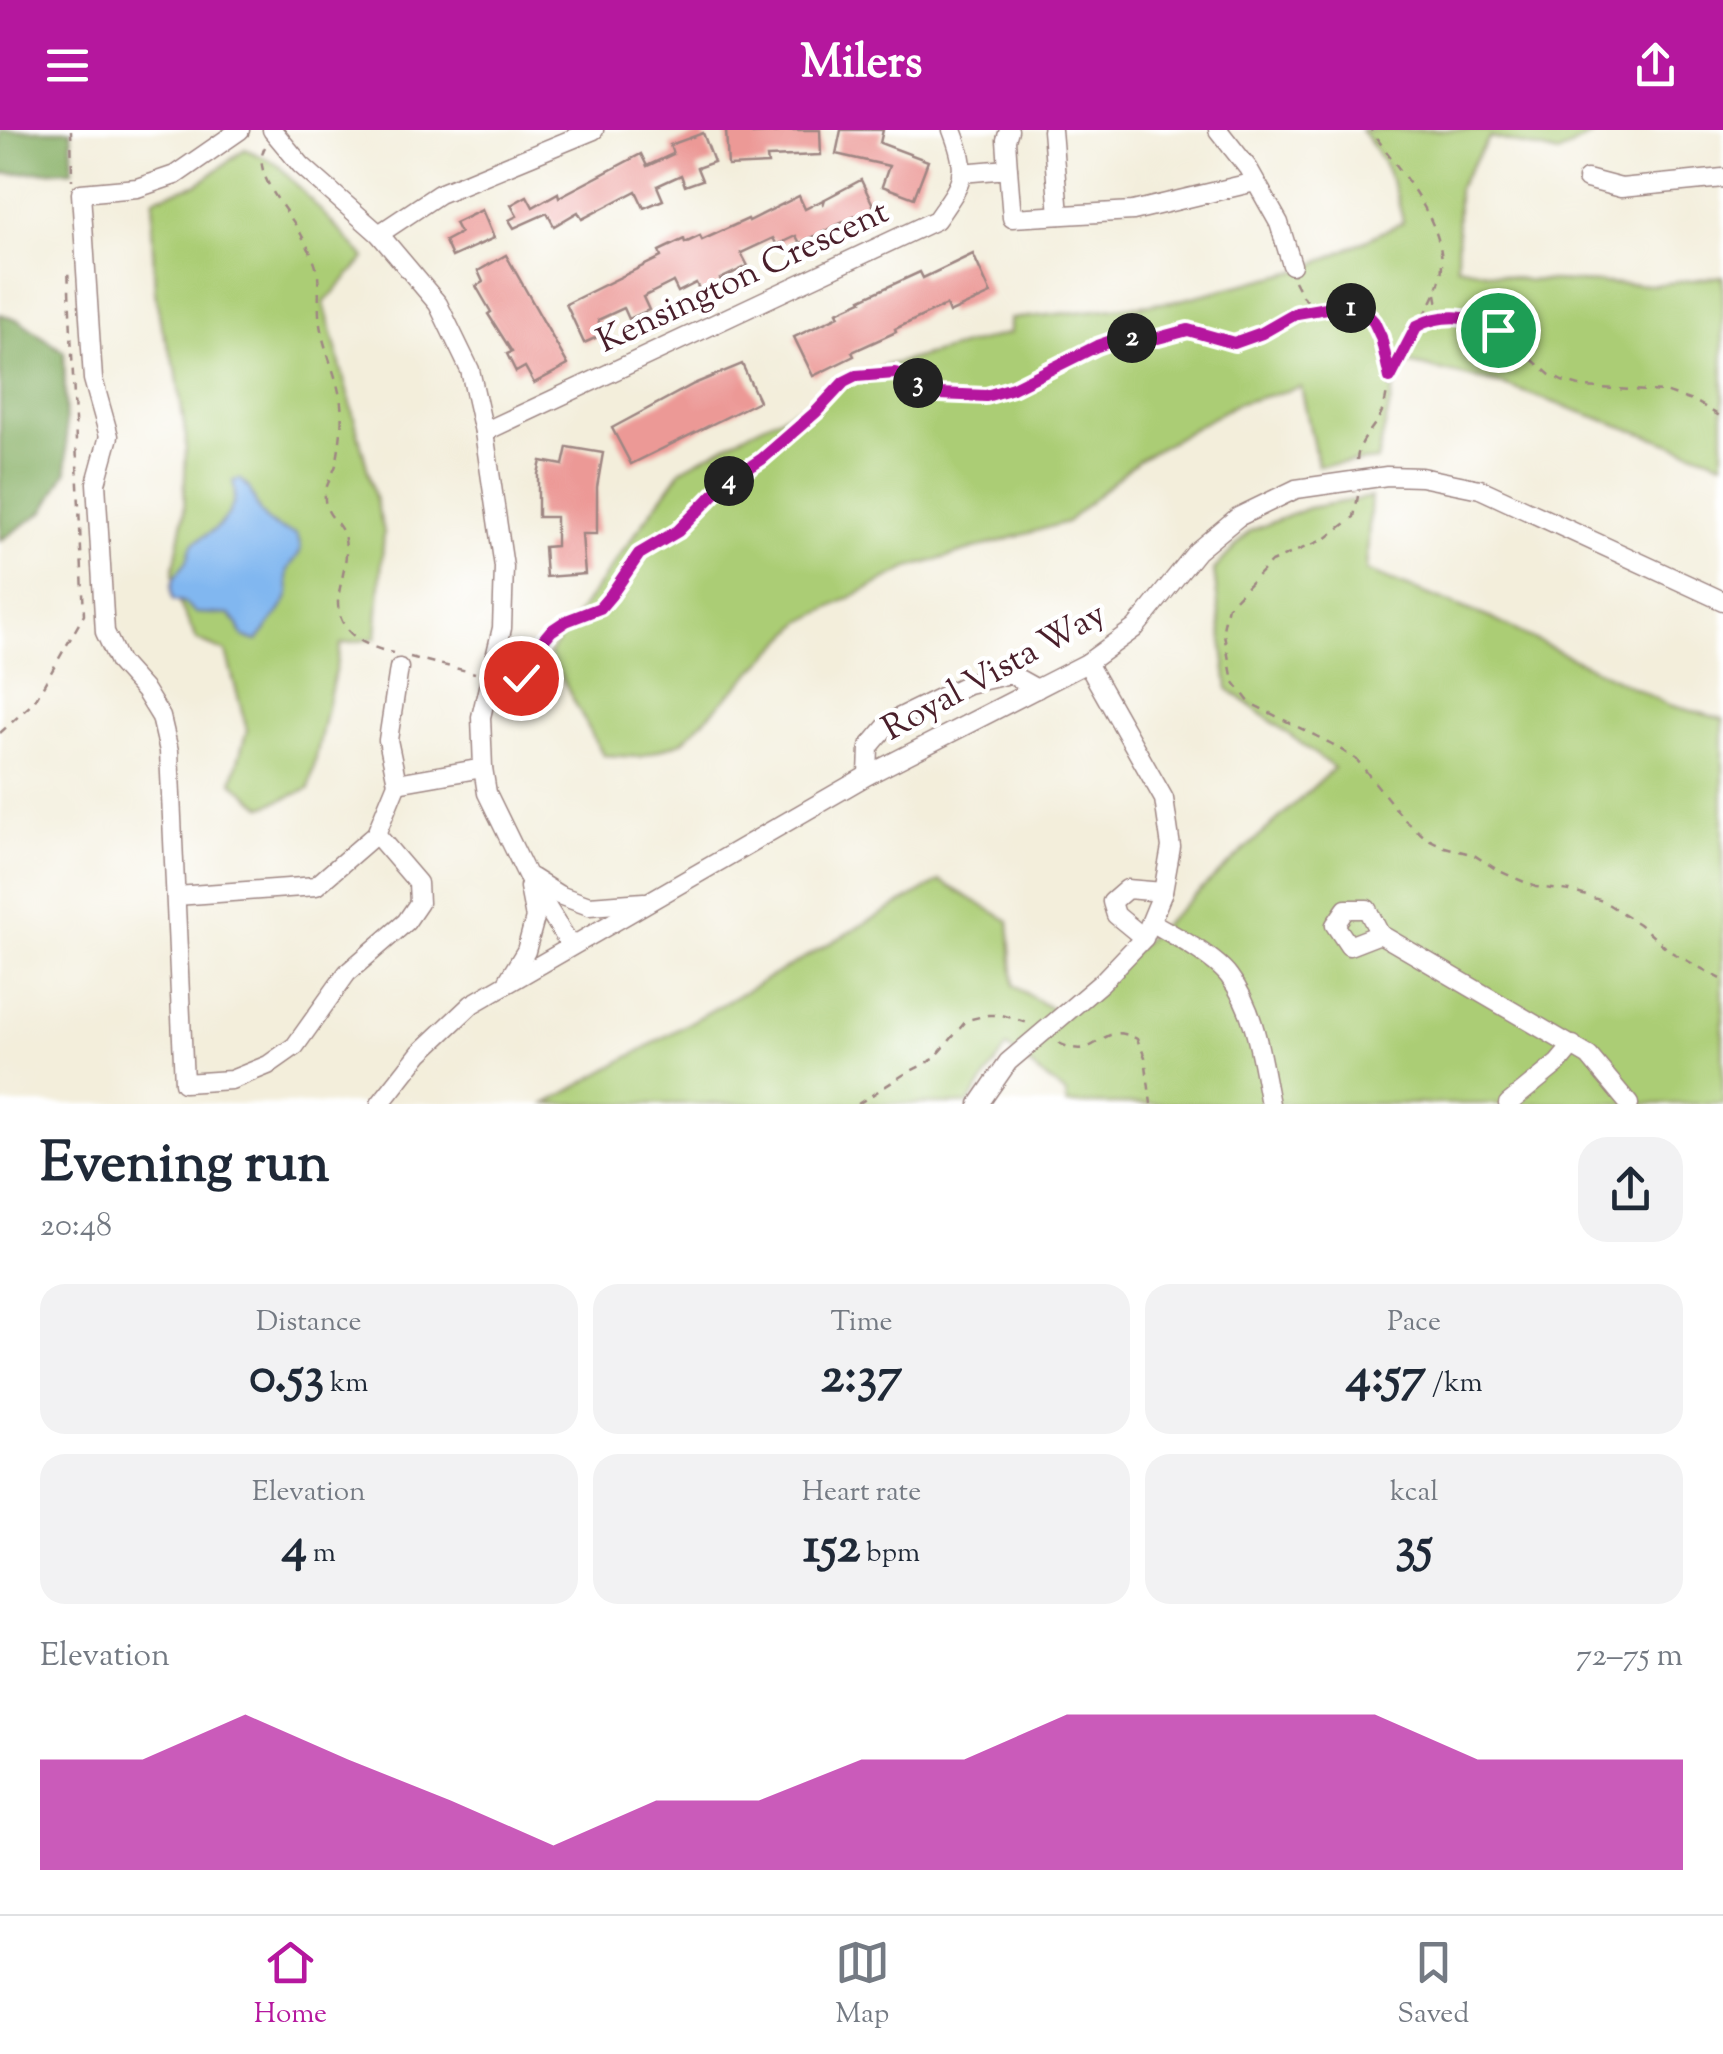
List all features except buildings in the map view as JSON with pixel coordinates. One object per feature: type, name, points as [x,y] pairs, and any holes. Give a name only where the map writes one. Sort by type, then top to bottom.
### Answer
[{"type":"street","points":[[240,130],[175,174],[138,188],[77,193],[94,379],[109,436],[96,483],[105,632],[119,662],[145,691],[160,717],[169,751],[184,1083],[231,1080],[268,1065],[294,1046],[347,973],[406,922],[419,903],[418,883],[376,834]]},
{"type":"street","points":[[379,234],[439,194],[594,130]]},
{"type":"street","points":[[952,130],[964,159],[962,172],[1008,169]]},
{"type":"street","points":[[1009,130],[1006,140],[1012,218],[1133,210],[1256,182]]},
{"type":"street","points":[[1052,130],[1059,215]]},
{"type":"street","points":[[1218,130],[1248,168],[1280,223],[1292,265]]},
{"type":"street","points":[[269,138],[379,234],[438,304],[470,370],[484,432],[504,567],[502,628],[482,718],[487,793],[527,875],[570,946]]},
{"type":"street","name":"Kensington Crescent","points":[[484,432],[936,220],[959,186],[962,172]]},
{"type":"street","points":[[1588,179],[1621,188],[1723,178]]},
{"type":"street","name":"Royal Vista Way","points":[[380,1104],[420,1052],[472,1004],[868,776],[1087,664],[1135,628],[1196,552],[1238,517],[1296,489],[1386,476],[1421,477],[1480,489],[1723,601]]},
{"type":"street","points":[[979,1104],[1008,1062],[1101,983],[1148,930],[1163,892],[1171,848],[1164,798],[1087,664]]},
{"type":"street","points":[[176,896],[316,886],[376,834],[396,782],[388,740],[399,668]]},
{"type":"street","points":[[868,776],[870,748],[890,722],[968,684],[1010,674],[1037,689]]},
{"type":"street","points":[[396,782],[483,768]]},
{"type":"street","points":[[527,875],[560,895],[589,906],[647,902]]},
{"type":"street","points":[[506,984],[526,951],[534,918],[527,875]]},
{"type":"street","points":[[1163,892],[1127,889],[1112,902],[1116,915],[1186,942],[1228,974],[1252,1018],[1270,1104]]},
{"type":"street","points":[[1380,934],[1590,1056],[1629,1104]]},
{"type":"street","points":[[1508,1104],[1573,1045]]},
{"type":"path","points":[[71,130],[77,193]]},
{"type":"path","points":[[1357,460],[1358,450],[1384,408],[1390,378],[1436,290],[1442,265],[1437,231],[1371,130]]},
{"type":"path","points":[[269,138],[261,153],[261,163],[270,189],[310,249],[318,276],[320,328],[336,374],[342,407],[335,467],[326,489],[325,506],[345,535],[347,554],[338,599],[340,617],[345,629],[364,645],[480,674]]},
{"type":"path","points":[[1292,265],[1295,285],[1314,309]]},
{"type":"path","points":[[0,733],[34,702],[84,616],[68,272]]},
{"type":"path","points":[[1436,290],[1438,305],[1450,317]]},
{"type":"path","points":[[514,679],[528,674],[540,644],[551,631],[600,608],[639,554],[678,531],[724,484],[762,459],[844,382],[863,374],[895,373],[939,394],[986,396],[1013,388],[1120,338],[1158,338],[1188,330],[1234,343],[1262,333],[1297,313],[1332,307],[1365,312],[1374,322],[1390,378]]},
{"type":"path","points":[[1417,326],[1450,317],[1484,321],[1562,381],[1583,387],[1665,392],[1698,403],[1723,418]]},
{"type":"path","points":[[1358,495],[1354,518],[1325,540],[1272,562],[1228,606],[1223,629],[1233,681],[1250,703],[1357,760],[1404,819],[1426,838],[1474,855],[1536,887],[1570,891],[1603,901],[1639,924],[1671,952],[1723,980]]},
{"type":"path","points":[[858,1104],[934,1058],[968,1020],[988,1014],[1026,1021],[1032,1026]]},
{"type":"path","points":[[1054,1040],[1079,1050],[1088,1049],[1111,1034],[1137,1039],[1145,1056],[1151,1104]]},
{"type":"green space","points":[[0,130],[71,130],[73,170],[0,174]]},
{"type":"green space","points":[[1361,130],[1600,130],[1558,154],[1490,137],[1458,187],[1457,266],[1526,280],[1654,285],[1723,276],[1723,462],[1504,385],[1400,361],[1377,460],[1318,466],[1301,387],[1236,404],[1137,461],[1067,522],[909,568],[802,622],[682,742],[640,757],[603,755],[549,654],[682,469],[885,366],[1010,333],[1010,319],[1172,302],[1305,269],[1403,222],[1388,173]]},
{"type":"green space","points":[[245,149],[276,163],[365,258],[324,303],[384,532],[376,638],[341,644],[309,789],[263,807],[232,782],[247,730],[226,652],[197,640],[177,598],[173,573],[184,514],[186,438],[176,369],[155,292],[152,226],[154,198],[198,184]]},
{"type":"green space","points":[[0,314],[19,320],[64,352],[67,471],[44,511],[0,541]]},
{"type":"green space","points":[[1371,497],[1366,571],[1490,618],[1669,705],[1723,719],[1723,1104],[1067,1104],[1066,1094],[1007,1047],[968,1104],[546,1104],[940,881],[1009,921],[1014,986],[1063,1016],[1334,768],[1228,689],[1214,570],[1250,531],[1308,508]]},
{"type":"water","points":[[240,479],[264,517],[278,528],[296,534],[301,546],[287,573],[287,599],[257,641],[243,637],[230,615],[196,613],[183,602],[173,600],[172,592],[173,581],[192,545],[228,514],[234,501],[233,481]]},
{"type":"route","points":[[521,678],[528,674],[540,644],[551,631],[600,608],[639,554],[678,531],[724,484],[762,459],[844,382],[856,376],[895,373],[939,394],[986,396],[1013,388],[1120,338],[1158,338],[1188,330],[1234,343],[1262,333],[1297,313],[1332,307],[1365,312],[1374,322],[1390,378],[1421,323],[1450,317],[1484,321],[1498,330]]}]
